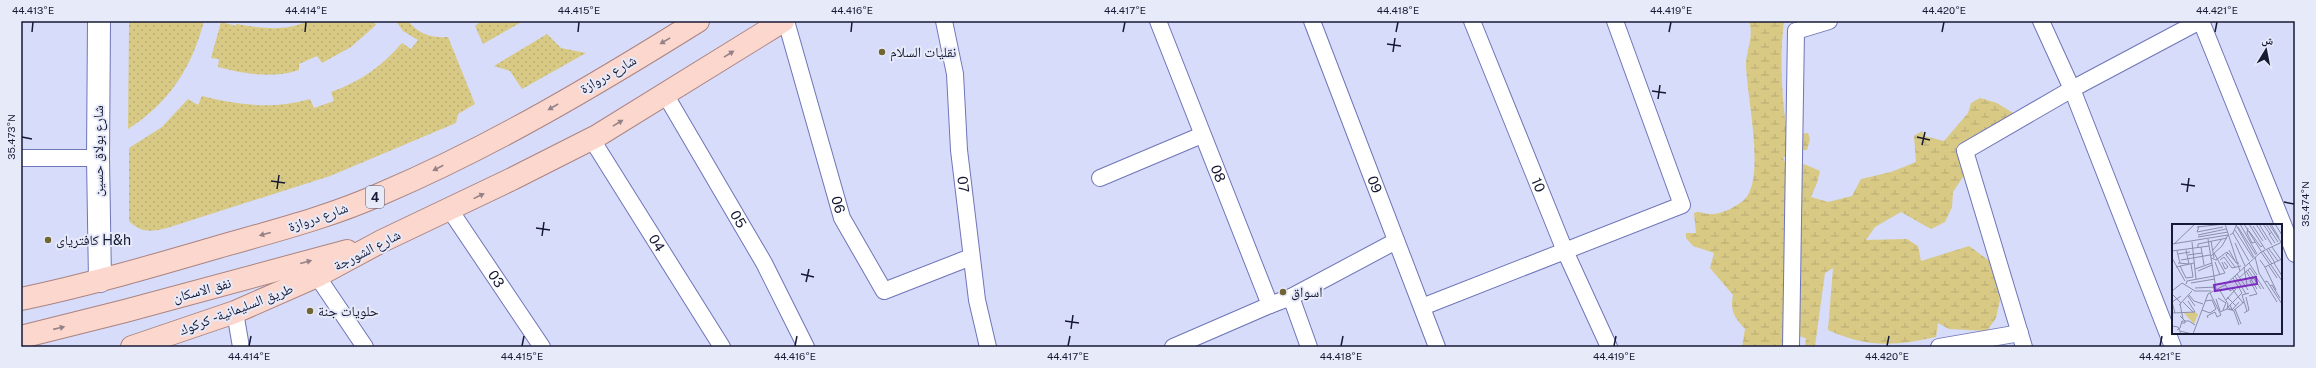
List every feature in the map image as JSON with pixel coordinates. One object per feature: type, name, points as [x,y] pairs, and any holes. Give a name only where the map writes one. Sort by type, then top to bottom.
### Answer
[{"type":"main road","name":"شارع دروازة","points":[[21,299],[100,281],[288,228],[335,213],[383,194],[486,144],[698,21]]},
{"type":"main road","points":[[450,210],[591,138],[782,21]]},
{"type":"main road","name":"شارع الشورجة","points":[[317,276],[382,241],[450,210]]},
{"type":"main road","name":"نفق الاسكان","points":[[21,337],[139,308],[382,241]]},
{"type":"main road","name":"طريق السليمانية - كركوك","points":[[132,347],[235,312],[317,276]]},
{"type":"street","name":"شارع بولاق حسين","points":[[99,21],[98,158],[100,281]]},
{"type":"street","name":"06","points":[[786,21],[842,218],[884,291],[971,257]]},
{"type":"street","name":"07","points":[[944,21],[955,74],[959,150],[971,257],[977,300],[988,347]]},
{"type":"street","name":"08","points":[[1158,21],[1270,305]]},
{"type":"street","name":"09","points":[[1312,21],[1437,347]]},
{"type":"street","name":"10","points":[[1472,21],[1565,251],[1609,347]]},
{"type":"street","points":[[1422,307],[1682,205],[1615,21]]},
{"type":"street","points":[[1791,347],[1796,31],[1829,21]]},
{"type":"street","points":[[2041,21],[2072,89],[2173,347]]},
{"type":"street","points":[[1939,347],[2022,340],[1965,151],[2072,89],[2200,21],[2295,254]]},
{"type":"street","name":"05","points":[[664,94],[764,263],[806,347]]},
{"type":"street","points":[[1100,178],[1202,135]]},
{"type":"street","name":"04","points":[[591,138],[722,347]]},
{"type":"street","points":[[21,158],[98,158]]},
{"type":"street","name":"03","points":[[450,210],[542,347]]},
{"type":"street","points":[[1173,347],[1291,297],[1396,241]]},
{"type":"street","points":[[317,276],[365,347]]},
{"type":"street","points":[[1291,297],[1309,347]]},
{"type":"street","points":[[235,312],[241,347]]},
{"type":"green space","points":[[129,21],[204,21],[193,54],[177,82],[167,96],[155,108],[143,119],[128,129]]},
{"type":"green space","points":[[308,21],[373,21],[376,25],[351,47],[322,63],[317,56],[299,64],[299,70],[289,73],[269,75],[238,72],[218,67],[219,59],[211,58],[221,22],[236,26],[236,24],[254,27],[282,28],[291,27]]},
{"type":"green space","points":[[396,21],[408,21],[416,29],[430,36],[448,37],[475,104],[458,114],[456,123],[330,176],[167,228],[152,231],[142,230],[129,221],[129,148],[162,127],[188,99],[198,105],[202,96],[242,104],[269,105],[310,99],[314,108],[334,101],[331,92],[352,83],[370,72],[387,59],[402,43],[411,49],[418,40],[403,31]]},
{"type":"green space","points":[[481,21],[523,21],[483,44],[475,26]]},
{"type":"green space","points":[[1749,21],[1784,21],[1782,36],[1782,78],[1787,135],[1808,133],[1810,139],[1807,150],[1791,150],[1783,158],[1790,173],[1804,164],[1820,171],[1811,197],[1828,202],[1852,196],[1861,179],[1891,172],[1916,162],[1914,136],[1922,131],[1924,136],[1944,141],[1968,113],[1971,103],[1980,98],[1997,103],[2026,121],[1974,151],[1963,177],[1953,192],[1952,207],[1945,222],[1931,229],[1901,212],[1875,227],[1866,240],[1907,239],[1918,246],[1921,261],[1969,246],[1991,262],[2000,300],[1996,318],[1987,331],[1949,329],[1938,323],[1936,337],[1907,342],[1881,344],[1842,336],[1828,330],[1833,268],[1825,273],[1815,346],[1805,346],[1806,338],[1798,336],[1785,347],[1742,347],[1745,329],[1734,314],[1732,305],[1733,295],[1710,268],[1714,253],[1693,246],[1686,238],[1686,233],[1696,233],[1694,213],[1716,214],[1730,209],[1745,199],[1751,188],[1755,154],[1746,63],[1751,37]]},
{"type":"green space","points":[[547,34],[561,48],[586,53],[522,89],[510,71],[494,66]]},
{"type":"place","name":"نقليات السلام","points":[[882,52]]},
{"type":"place","name":"کافتریای H&h","points":[[48,240]]},
{"type":"place","name":"اسواق","points":[[1283,292]]},
{"type":"place","name":"حلویات جنة","points":[[310,311]]}]
